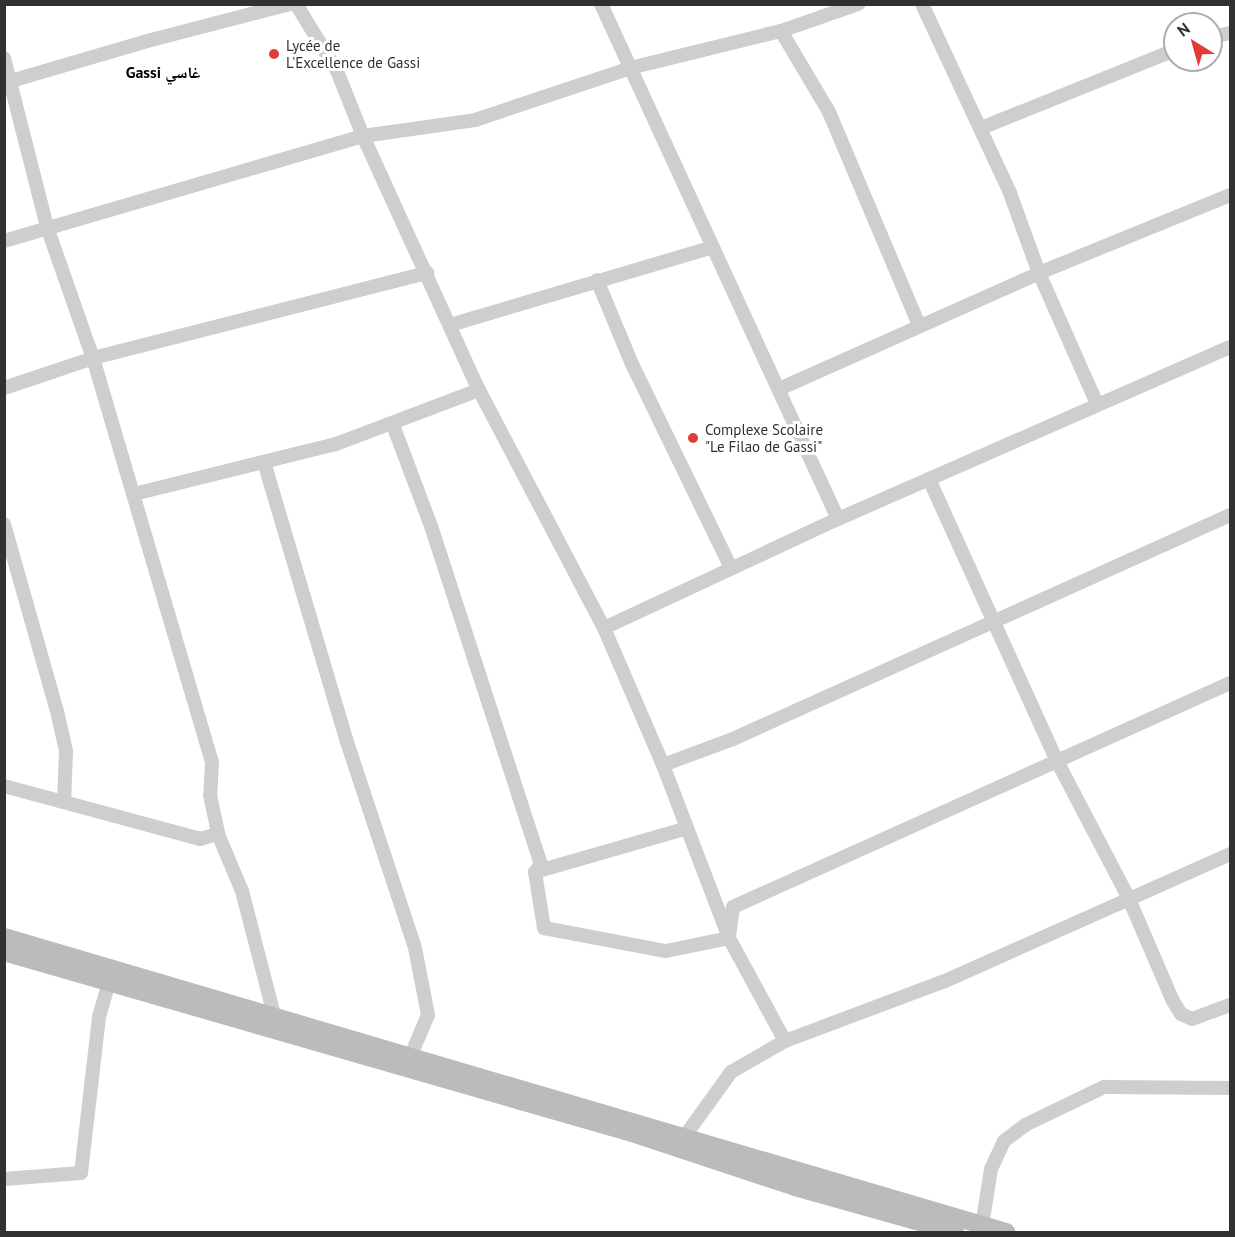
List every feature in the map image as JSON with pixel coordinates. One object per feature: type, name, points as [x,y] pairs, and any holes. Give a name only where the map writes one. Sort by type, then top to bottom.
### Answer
[{"type":"main road","points":[[4,937],[411,1055],[920,1228],[955,1233]]},
{"type":"main road","points":[[4,952],[582,1112],[685,1136],[1006,1233]]},
{"type":"street","points":[[7,82],[290,4]]},
{"type":"street","points":[[296,4],[337,71],[363,136],[479,390],[604,628],[663,765],[729,938],[785,1041]]},
{"type":"street","points":[[601,4],[838,519]]},
{"type":"street","points":[[4,241],[363,136],[475,120],[630,68],[781,31],[858,4]]},
{"type":"street","points":[[922,4],[1010,193],[1039,273],[1096,404]]},
{"type":"street","points":[[781,31],[829,112],[919,325]]},
{"type":"street","points":[[981,128],[1163,55]]},
{"type":"street","points":[[4,58],[7,82],[47,227],[93,358],[212,762],[210,795],[218,834],[242,891],[274,1015]]},
{"type":"street","points":[[779,388],[1039,273],[1230,195]]},
{"type":"street","points":[[450,325],[713,247]]},
{"type":"street","points":[[4,388],[93,358],[427,273]]},
{"type":"street","points":[[597,280],[632,364],[731,568]]},
{"type":"street","points":[[604,628],[838,519],[1230,347]]},
{"type":"street","points":[[134,494],[264,462],[393,425],[479,390]]},
{"type":"street","points":[[393,425],[431,526],[541,864],[536,872],[544,928],[666,951],[729,938]]},
{"type":"street","points":[[264,462],[346,739],[415,948],[428,1015],[411,1055]]},
{"type":"street","points":[[929,479],[1057,761],[1129,899],[1181,1014],[1192,1019],[1230,1005]]},
{"type":"street","points":[[663,765],[734,739],[1230,514]]},
{"type":"street","points":[[4,524],[57,711],[66,751],[64,802]]},
{"type":"street","points":[[729,938],[733,907],[1230,683]]},
{"type":"street","points":[[4,786],[200,839],[218,834]]},
{"type":"street","points":[[536,872],[687,828]]},
{"type":"street","points":[[685,1136],[731,1072],[785,1041],[945,981],[1230,854]]},
{"type":"street","points":[[4,1179],[81,1173],[99,1017],[109,982]]},
{"type":"street","points":[[982,1226],[990,1169],[1004,1141],[1025,1125],[1104,1087],[1230,1088]]},
{"type":"place","name":"Lycée de L'Excellence de Gassi","points":[[274,54]]},
{"type":"place","name":"Complexe Scolaire \"Le Filao de Gassi\"","points":[[693,438]]},
{"type":"district","name":"Gassi غاسي","points":[[163,72]]}]
